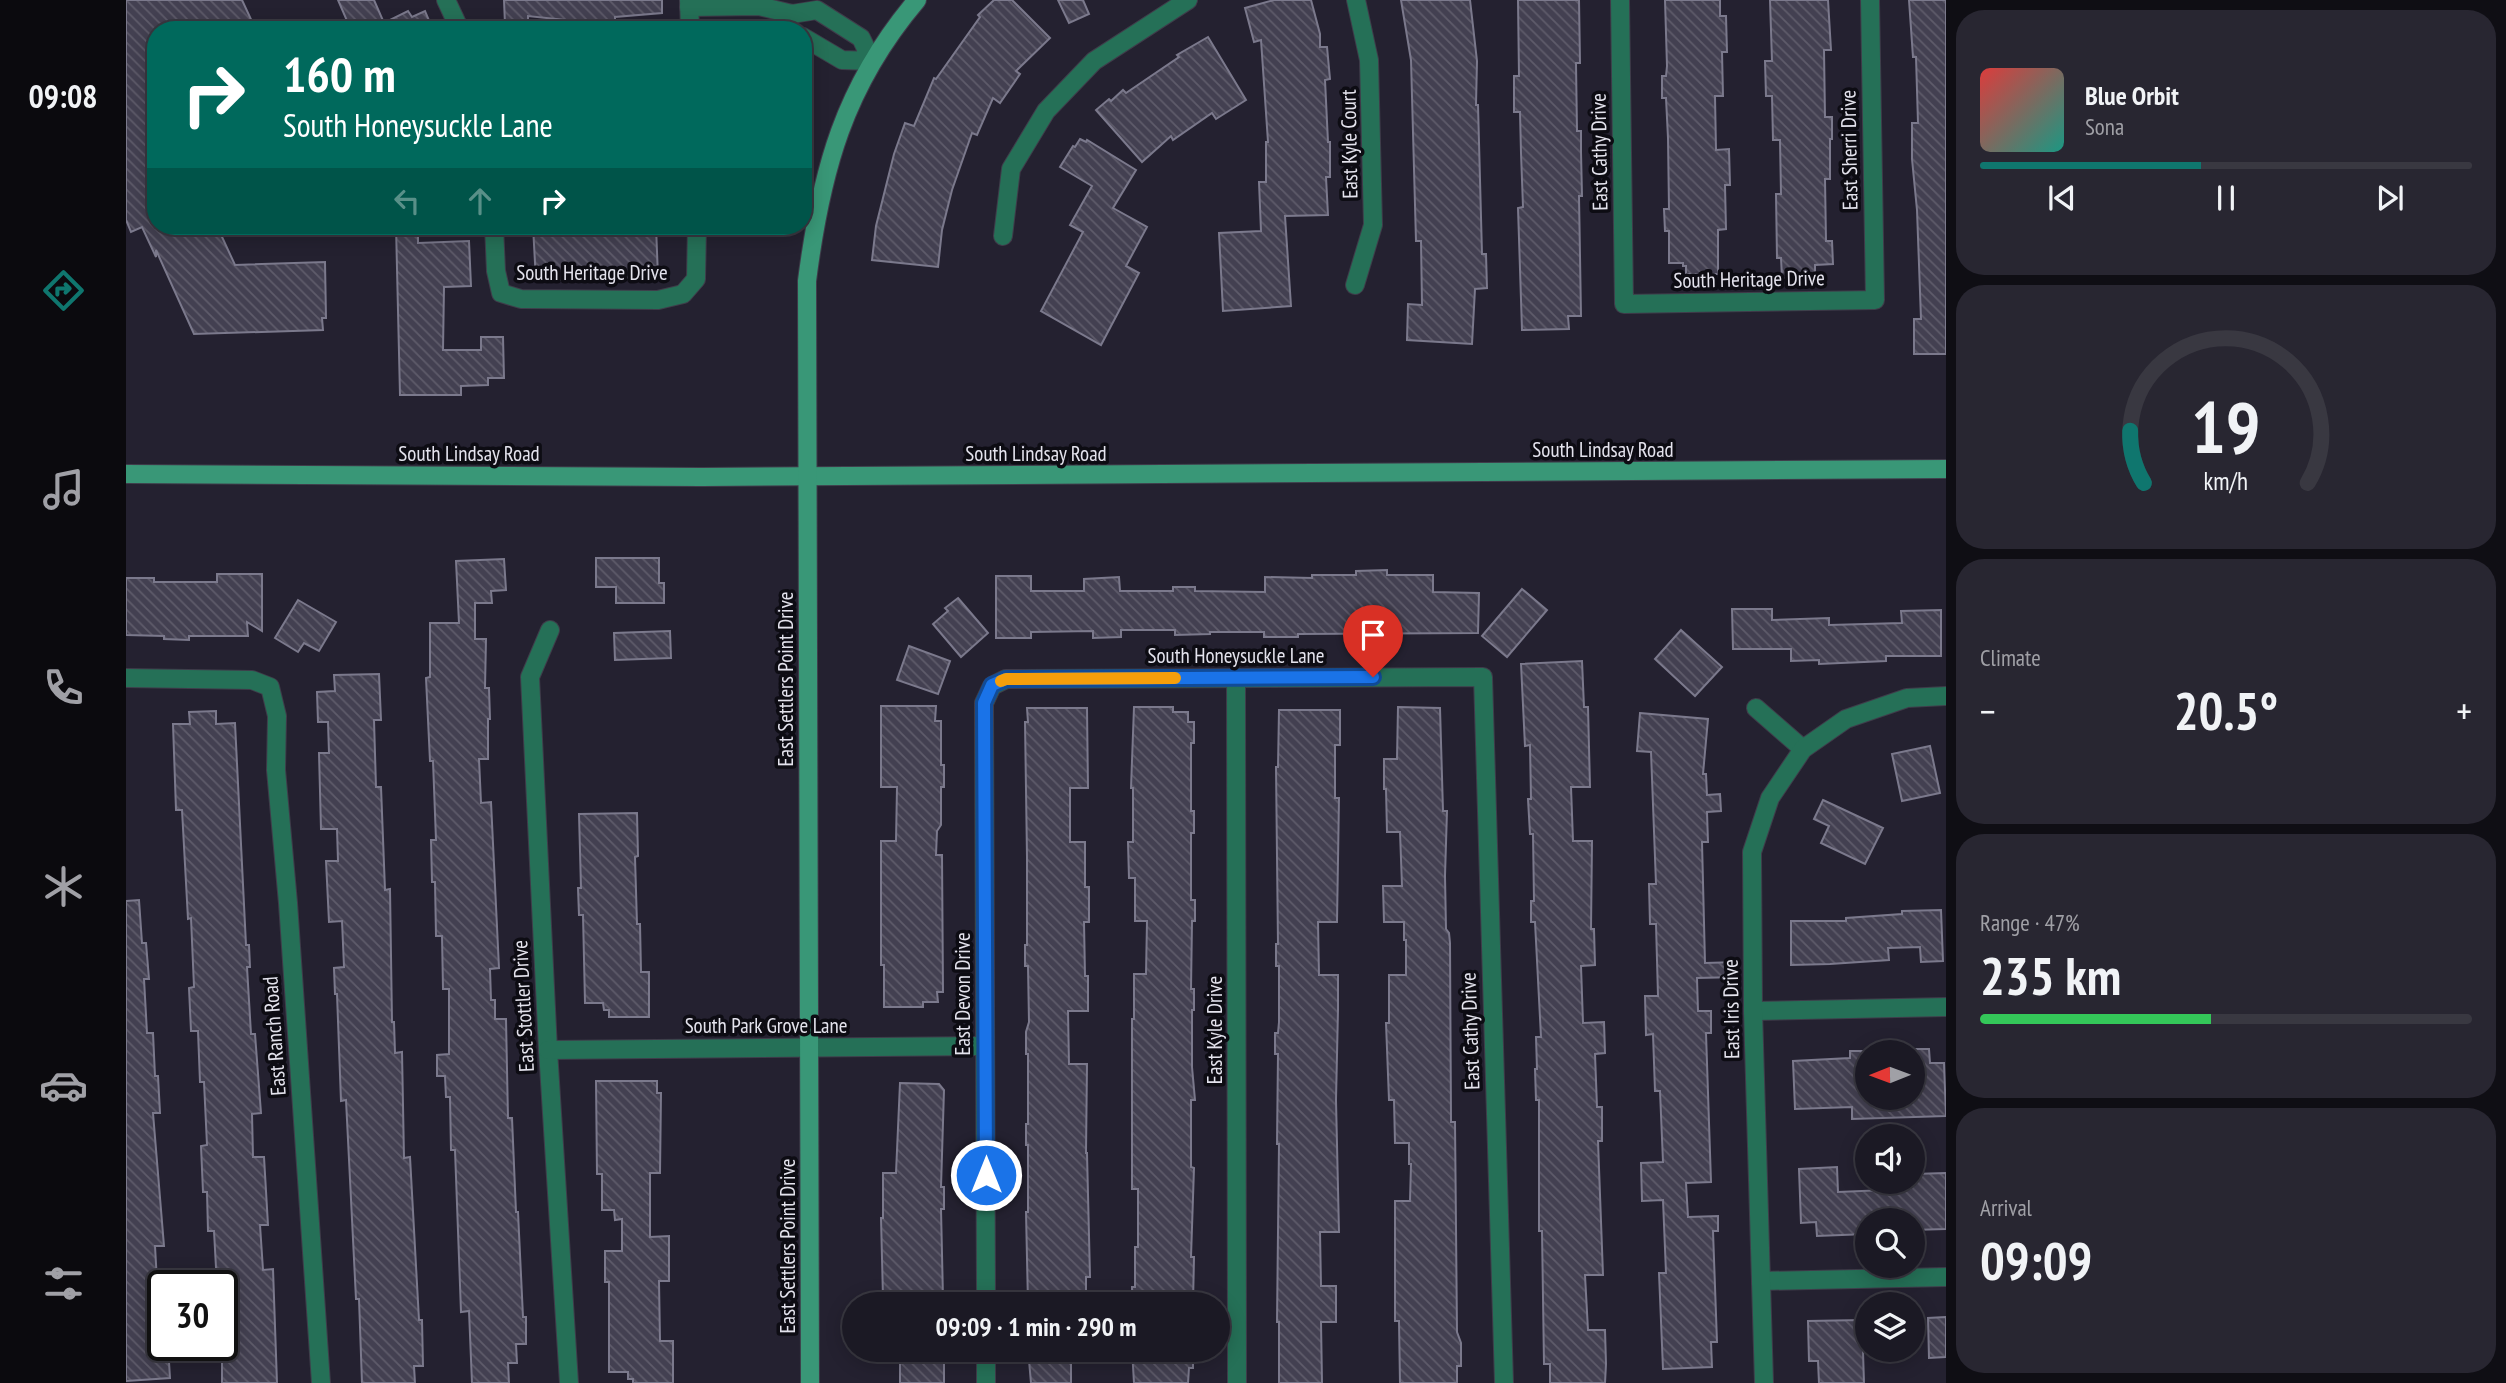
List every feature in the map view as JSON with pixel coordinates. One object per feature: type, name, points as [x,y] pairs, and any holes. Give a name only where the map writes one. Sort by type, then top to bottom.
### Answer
[{"type":"main road","name":"East Settlers Point Drive","points":[[810,1383],[807,281],[817,213],[835,145],[872,61],[917,0]]},
{"type":"main road","name":"South Lindsay Road","points":[[126,474],[806,476],[1946,469]]},
{"type":"street","points":[[446,0],[456,21]]},
{"type":"street","points":[[1003,236],[1011,169],[1046,111],[1094,61],[1188,0]]},
{"type":"street","name":"East Kyle Court","points":[[1355,285],[1373,225],[1369,60],[1356,0]]},
{"type":"street","name":"East Cathy Drive","points":[[1620,0],[1624,304]]},
{"type":"street","name":"East Sherri Drive","points":[[1870,0],[1875,300]]},
{"type":"street","points":[[689,4],[759,6],[794,21]]},
{"type":"street","points":[[798,21],[817,10],[861,38],[872,61],[842,60],[812,42]]},
{"type":"street","name":"South Heritage Drive","points":[[494,235],[496,271],[501,293],[521,299],[658,300],[683,294],[696,279],[697,235]]},
{"type":"street","name":"South Heritage Drive","points":[[1624,304],[1875,300]]},
{"type":"street","name":"East Stottler Drive","points":[[550,630],[530,677],[548,1050],[569,1383]]},
{"type":"street","name":"East Kyle Drive","points":[[1236,677],[1237,1383]]},
{"type":"street","name":"East Cathy Drive","points":[[1483,677],[1504,1383]]},
{"type":"street","name":"South Honeysuckle Lane","points":[[992,685],[1006,679],[1483,677]]},
{"type":"street","name":"East Ranch Road","points":[[126,678],[252,680],[270,687],[277,716],[276,770],[288,903],[321,1383]]},
{"type":"street","name":"East Devon Drive","points":[[986,1292],[984,703],[992,685]]},
{"type":"street","points":[[1756,708],[1803,749],[1846,719],[1907,698],[1946,696]]},
{"type":"street","name":"East Iris Drive","points":[[1764,1383],[1753,1011],[1752,852],[1770,798],[1803,749]]},
{"type":"street","points":[[1753,1011],[1946,1007]]},
{"type":"street","name":"South Park Grove Lane","points":[[548,1050],[985,1046]]},
{"type":"street","points":[[1761,1281],[1946,1277]]},
{"type":"street","points":[[986,1362],[986,1383]]},
{"type":"building","points":[[126,0],[242,0],[252,21],[147,21],[147,235],[221,235],[235,265],[325,262],[326,318],[322,318],[323,330],[194,334],[156,250],[156,257],[142,227],[131,232],[126,220]]},
{"type":"building","points":[[338,0],[374,0],[383,21],[347,21]]},
{"type":"building","points":[[504,0],[662,0],[662,13],[615,17],[615,21],[565,21],[528,16],[528,21],[505,21]]},
{"type":"building","points":[[994,0],[1012,0],[1050,38],[1016,71],[1020,74],[1000,103],[993,98],[977,135],[972,133],[952,190],[942,230],[938,267],[872,260],[876,226],[894,154],[905,123],[914,126],[934,78],[936,79],[980,17],[978,15]]},
{"type":"building","points":[[1058,0],[1083,0],[1089,14],[1069,23]]},
{"type":"building","points":[[1274,0],[1311,0],[1320,34],[1320,47],[1327,47],[1330,79],[1325,80],[1330,142],[1330,177],[1326,177],[1328,215],[1285,216],[1291,306],[1223,311],[1219,233],[1261,231],[1259,182],[1266,182],[1268,142],[1261,40],[1254,42],[1245,8]]},
{"type":"building","points":[[1401,0],[1470,0],[1477,61],[1476,105],[1482,254],[1486,254],[1487,288],[1475,289],[1472,344],[1407,340],[1408,304],[1422,305],[1421,241],[1416,241],[1411,60]]},
{"type":"building","points":[[1518,0],[1579,0],[1580,63],[1576,63],[1577,131],[1581,131],[1581,316],[1568,316],[1569,329],[1522,330],[1518,208],[1523,207],[1520,112],[1514,112],[1514,76],[1519,76]]},
{"type":"building","points":[[1665,0],[1720,0],[1720,16],[1726,16],[1727,52],[1722,52],[1723,96],[1715,96],[1716,150],[1729,149],[1730,185],[1725,185],[1726,229],[1718,230],[1718,274],[1686,274],[1686,266],[1683,266],[1683,263],[1669,263],[1669,231],[1665,231],[1664,209],[1669,209],[1668,138],[1666,98],[1662,98],[1662,76],[1666,76],[1667,66]]},
{"type":"building","points":[[1770,0],[1828,0],[1831,50],[1824,50],[1825,117],[1832,117],[1832,139],[1830,179],[1825,179],[1826,241],[1832,241],[1833,264],[1815,265],[1815,277],[1782,278],[1781,258],[1777,258],[1776,194],[1781,194],[1780,140],[1773,140],[1772,96],[1766,96],[1765,61],[1772,61]]},
{"type":"building","points":[[1909,0],[1946,0],[1946,354],[1914,354],[1914,319],[1921,319],[1917,210],[1912,159],[1912,123],[1918,123],[1916,57],[1913,57]]},
{"type":"building","points":[[408,11],[412,17],[425,11],[429,21],[388,21]]},
{"type":"building","points":[[1208,37],[1246,100],[1216,119],[1212,113],[1173,140],[1171,136],[1142,162],[1096,110],[1123,90],[1126,93],[1179,57],[1177,55]]},
{"type":"building","points":[[1080,139],[1086,142],[1087,140],[1136,170],[1113,208],[1147,227],[1126,266],[1139,273],[1101,345],[1041,311],[1083,232],[1070,225],[1092,186],[1060,167]]},
{"type":"building","points":[[396,235],[418,235],[418,243],[469,241],[471,286],[444,287],[443,350],[481,350],[481,337],[503,337],[504,378],[488,378],[488,385],[461,386],[461,395],[400,395]]},
{"type":"building","points":[[533,235],[656,235],[658,277],[614,278],[613,269],[579,270],[579,279],[536,281]]},
{"type":"building","points":[[596,558],[659,558],[659,583],[664,583],[664,603],[616,603],[616,587],[596,587]]},
{"type":"building","points":[[504,559],[506,590],[491,591],[492,603],[475,603],[475,639],[486,639],[485,688],[489,688],[490,719],[488,759],[479,759],[481,803],[491,802],[499,968],[490,969],[491,1000],[495,1000],[495,1019],[506,1019],[508,1118],[512,1118],[526,1344],[516,1344],[517,1363],[508,1363],[509,1383],[472,1383],[469,1311],[461,1312],[455,1150],[451,1150],[450,1097],[446,1097],[445,1076],[437,1076],[437,1055],[449,1054],[449,989],[443,989],[442,936],[436,936],[435,882],[432,882],[431,840],[436,840],[426,678],[430,677],[430,623],[459,623],[456,561]]},
{"type":"building","points":[[1387,570],[1387,575],[1433,575],[1433,592],[1479,593],[1478,633],[1298,634],[1298,637],[1264,637],[1264,632],[1175,635],[1175,630],[1121,630],[1121,637],[1093,638],[1093,631],[1031,632],[1031,638],[996,638],[996,576],[1031,576],[1031,591],[1084,591],[1084,579],[1119,577],[1120,591],[1173,591],[1173,587],[1195,587],[1195,591],[1265,592],[1265,577],[1312,578],[1312,575],[1356,575],[1356,571]]},
{"type":"building","points":[[217,574],[262,574],[262,631],[247,622],[248,636],[189,636],[189,640],[126,635],[126,578],[154,578],[154,582],[217,582]]},
{"type":"building","points":[[1522,589],[1547,610],[1507,657],[1482,636]]},
{"type":"building","points":[[958,598],[988,633],[961,657],[933,624],[948,611],[945,608]]},
{"type":"building","points":[[298,600],[336,622],[319,651],[304,643],[298,652],[275,638]]},
{"type":"building","points":[[1732,609],[1772,609],[1772,620],[1829,618],[1829,625],[1902,623],[1901,611],[1941,610],[1941,656],[1886,656],[1886,661],[1819,664],[1819,660],[1791,661],[1791,649],[1733,649]]},
{"type":"building","points":[[1681,630],[1722,667],[1695,696],[1655,659]]},
{"type":"building","points":[[670,631],[671,658],[615,660],[614,633]]},
{"type":"building","points":[[909,646],[950,661],[938,694],[897,680]]},
{"type":"building","points":[[1582,661],[1584,707],[1588,707],[1590,787],[1571,787],[1573,841],[1592,841],[1591,929],[1594,929],[1595,965],[1581,966],[1583,1023],[1604,1022],[1605,1053],[1595,1054],[1597,1107],[1602,1107],[1602,1141],[1598,1141],[1603,1275],[1585,1275],[1588,1330],[1605,1330],[1606,1364],[1605,1383],[1550,1383],[1550,1364],[1544,1364],[1542,1231],[1539,1231],[1539,1100],[1536,1100],[1535,1069],[1536,1037],[1541,1037],[1535,922],[1531,922],[1531,901],[1534,901],[1533,834],[1530,834],[1528,799],[1531,799],[1530,745],[1525,746],[1521,664]]},
{"type":"building","points":[[379,674],[381,720],[374,720],[376,787],[381,787],[385,890],[390,889],[392,1022],[395,1053],[402,1052],[404,1158],[410,1157],[419,1320],[422,1320],[423,1366],[414,1366],[415,1383],[362,1383],[346,1100],[341,1101],[335,994],[334,968],[344,967],[342,921],[329,922],[326,861],[338,861],[337,829],[321,829],[319,753],[329,753],[328,722],[318,722],[317,692],[335,691],[334,675]]},
{"type":"building","points":[[881,706],[936,706],[935,721],[941,721],[944,787],[941,787],[941,825],[937,831],[936,855],[942,855],[943,992],[937,992],[938,1002],[923,1002],[923,1007],[884,1007],[884,965],[881,965],[881,841],[896,841],[897,787],[881,787]]},
{"type":"building","points":[[1134,707],[1173,707],[1173,712],[1188,712],[1188,722],[1194,722],[1194,743],[1191,743],[1191,811],[1194,811],[1194,833],[1191,833],[1191,900],[1195,900],[1191,989],[1194,989],[1192,1067],[1195,1100],[1191,1100],[1191,1167],[1194,1168],[1191,1257],[1194,1257],[1193,1292],[1132,1292],[1132,1287],[1135,1287],[1135,1247],[1138,1247],[1138,1189],[1132,1189],[1132,1019],[1134,974],[1146,974],[1147,921],[1135,921],[1135,878],[1129,878],[1128,842],[1133,842],[1131,788]]},
{"type":"building","points":[[1398,707],[1440,708],[1443,811],[1447,811],[1446,929],[1450,943],[1451,1122],[1455,1122],[1457,1332],[1461,1343],[1461,1366],[1457,1366],[1457,1383],[1400,1383],[1399,1321],[1395,1321],[1395,1201],[1410,1201],[1411,1164],[1409,1143],[1395,1143],[1394,1100],[1389,1100],[1386,1023],[1389,1023],[1389,975],[1406,975],[1406,940],[1404,922],[1384,922],[1383,886],[1402,886],[1400,832],[1387,832],[1384,789],[1384,759],[1397,759]]},
{"type":"building","points":[[1027,708],[1087,708],[1088,788],[1070,788],[1070,842],[1085,842],[1085,887],[1089,887],[1089,922],[1084,922],[1088,1011],[1068,1011],[1069,1064],[1087,1064],[1086,1153],[1090,1277],[1086,1277],[1086,1292],[1028,1292],[1026,1032],[1029,1022],[1028,966],[1025,966],[1025,722],[1028,722]]},
{"type":"building","points":[[1279,710],[1340,710],[1340,745],[1335,745],[1335,798],[1339,798],[1337,922],[1318,922],[1319,975],[1338,975],[1336,1100],[1339,1232],[1320,1232],[1321,1286],[1336,1286],[1336,1322],[1321,1322],[1322,1383],[1279,1383],[1278,1054],[1275,1054],[1275,1033],[1278,1033],[1279,1022],[1279,966],[1276,966],[1276,767]]},
{"type":"building","points":[[216,711],[216,724],[235,723],[246,945],[249,945],[250,967],[247,967],[251,1034],[255,1034],[261,1113],[252,1114],[253,1157],[264,1157],[268,1225],[260,1225],[263,1270],[273,1269],[277,1383],[222,1383],[222,1361],[238,1361],[238,1270],[216,1270],[214,1231],[208,1231],[207,1192],[203,1192],[201,1146],[207,1145],[204,1082],[200,1082],[198,1031],[191,1031],[189,988],[194,987],[191,918],[188,919],[182,810],[176,810],[173,724],[190,724],[189,712]]},
{"type":"building","points":[[1640,713],[1708,719],[1703,774],[1706,774],[1707,795],[1720,794],[1721,811],[1707,812],[1708,842],[1702,842],[1705,963],[1737,962],[1737,977],[1697,978],[1698,1011],[1711,1011],[1711,1033],[1706,1033],[1711,1182],[1686,1183],[1688,1217],[1718,1216],[1718,1231],[1713,1231],[1717,1342],[1711,1342],[1712,1367],[1663,1369],[1659,1273],[1666,1273],[1663,1200],[1642,1201],[1641,1163],[1663,1162],[1660,1091],[1655,1091],[1653,1034],[1646,1035],[1645,996],[1658,996],[1656,924],[1650,924],[1649,884],[1656,884],[1651,752],[1637,751]]},
{"type":"building","points":[[1930,746],[1940,793],[1902,801],[1892,754]]},
{"type":"building","points":[[1823,800],[1883,828],[1865,864],[1821,843],[1829,826],[1814,819]]},
{"type":"building","points":[[637,813],[637,924],[640,924],[641,972],[649,972],[649,1017],[609,1017],[609,1010],[604,1010],[603,1003],[585,1003],[583,915],[579,915],[578,888],[581,888],[579,814]]},
{"type":"building","points":[[139,900],[142,943],[146,943],[149,979],[144,979],[147,1033],[153,1033],[160,1113],[153,1113],[164,1246],[155,1246],[156,1270],[147,1270],[147,1361],[169,1361],[170,1378],[126,1381],[126,901]]},
{"type":"building","points":[[1941,910],[1943,961],[1921,962],[1920,947],[1888,948],[1889,960],[1791,965],[1791,921],[1846,921],[1846,918],[1902,914],[1902,911]]},
{"type":"building","points":[[1925,1049],[1929,1049],[1930,1063],[1944,1063],[1946,1116],[1852,1119],[1852,1107],[1795,1109],[1793,1061],[1850,1058],[1850,1051],[1855,1051],[1855,1110],[1925,1110]]},
{"type":"building","points":[[596,1081],[657,1081],[657,1093],[661,1093],[660,1173],[650,1173],[650,1237],[669,1236],[669,1281],[659,1281],[660,1341],[673,1341],[673,1383],[633,1383],[633,1379],[628,1379],[628,1372],[609,1372],[609,1282],[605,1282],[605,1251],[622,1251],[622,1219],[615,1220],[614,1210],[602,1210],[602,1174],[597,1174]]},
{"type":"building","points":[[900,1083],[939,1084],[944,1090],[941,1187],[944,1187],[944,1209],[941,1209],[943,1292],[883,1292],[883,1173],[896,1173]]},
{"type":"building","points":[[1837,1167],[1838,1192],[1855,1191],[1855,1194],[1925,1194],[1925,1174],[1946,1173],[1946,1229],[1925,1230],[1925,1208],[1855,1208],[1855,1234],[1817,1236],[1816,1222],[1801,1223],[1799,1169]]},
{"type":"building","points":[[1946,1317],[1946,1357],[1929,1358],[1928,1318]]},
{"type":"building","points":[[1855,1320],[1855,1362],[1863,1362],[1864,1383],[1819,1383],[1818,1361],[1809,1361],[1808,1321]]},
{"type":"building","points":[[900,1362],[944,1362],[944,1383],[900,1383]]},
{"type":"building","points":[[1029,1362],[1071,1362],[1071,1383],[1031,1383]]},
{"type":"building","points":[[1133,1362],[1193,1362],[1193,1368],[1189,1368],[1188,1383],[1134,1383]]},
{"type":"slow traffic","points":[[1001,681],[1175,678]]},
{"type":"route","points":[[986,1175],[984,703],[992,685],[1006,679],[1373,677]]}]
